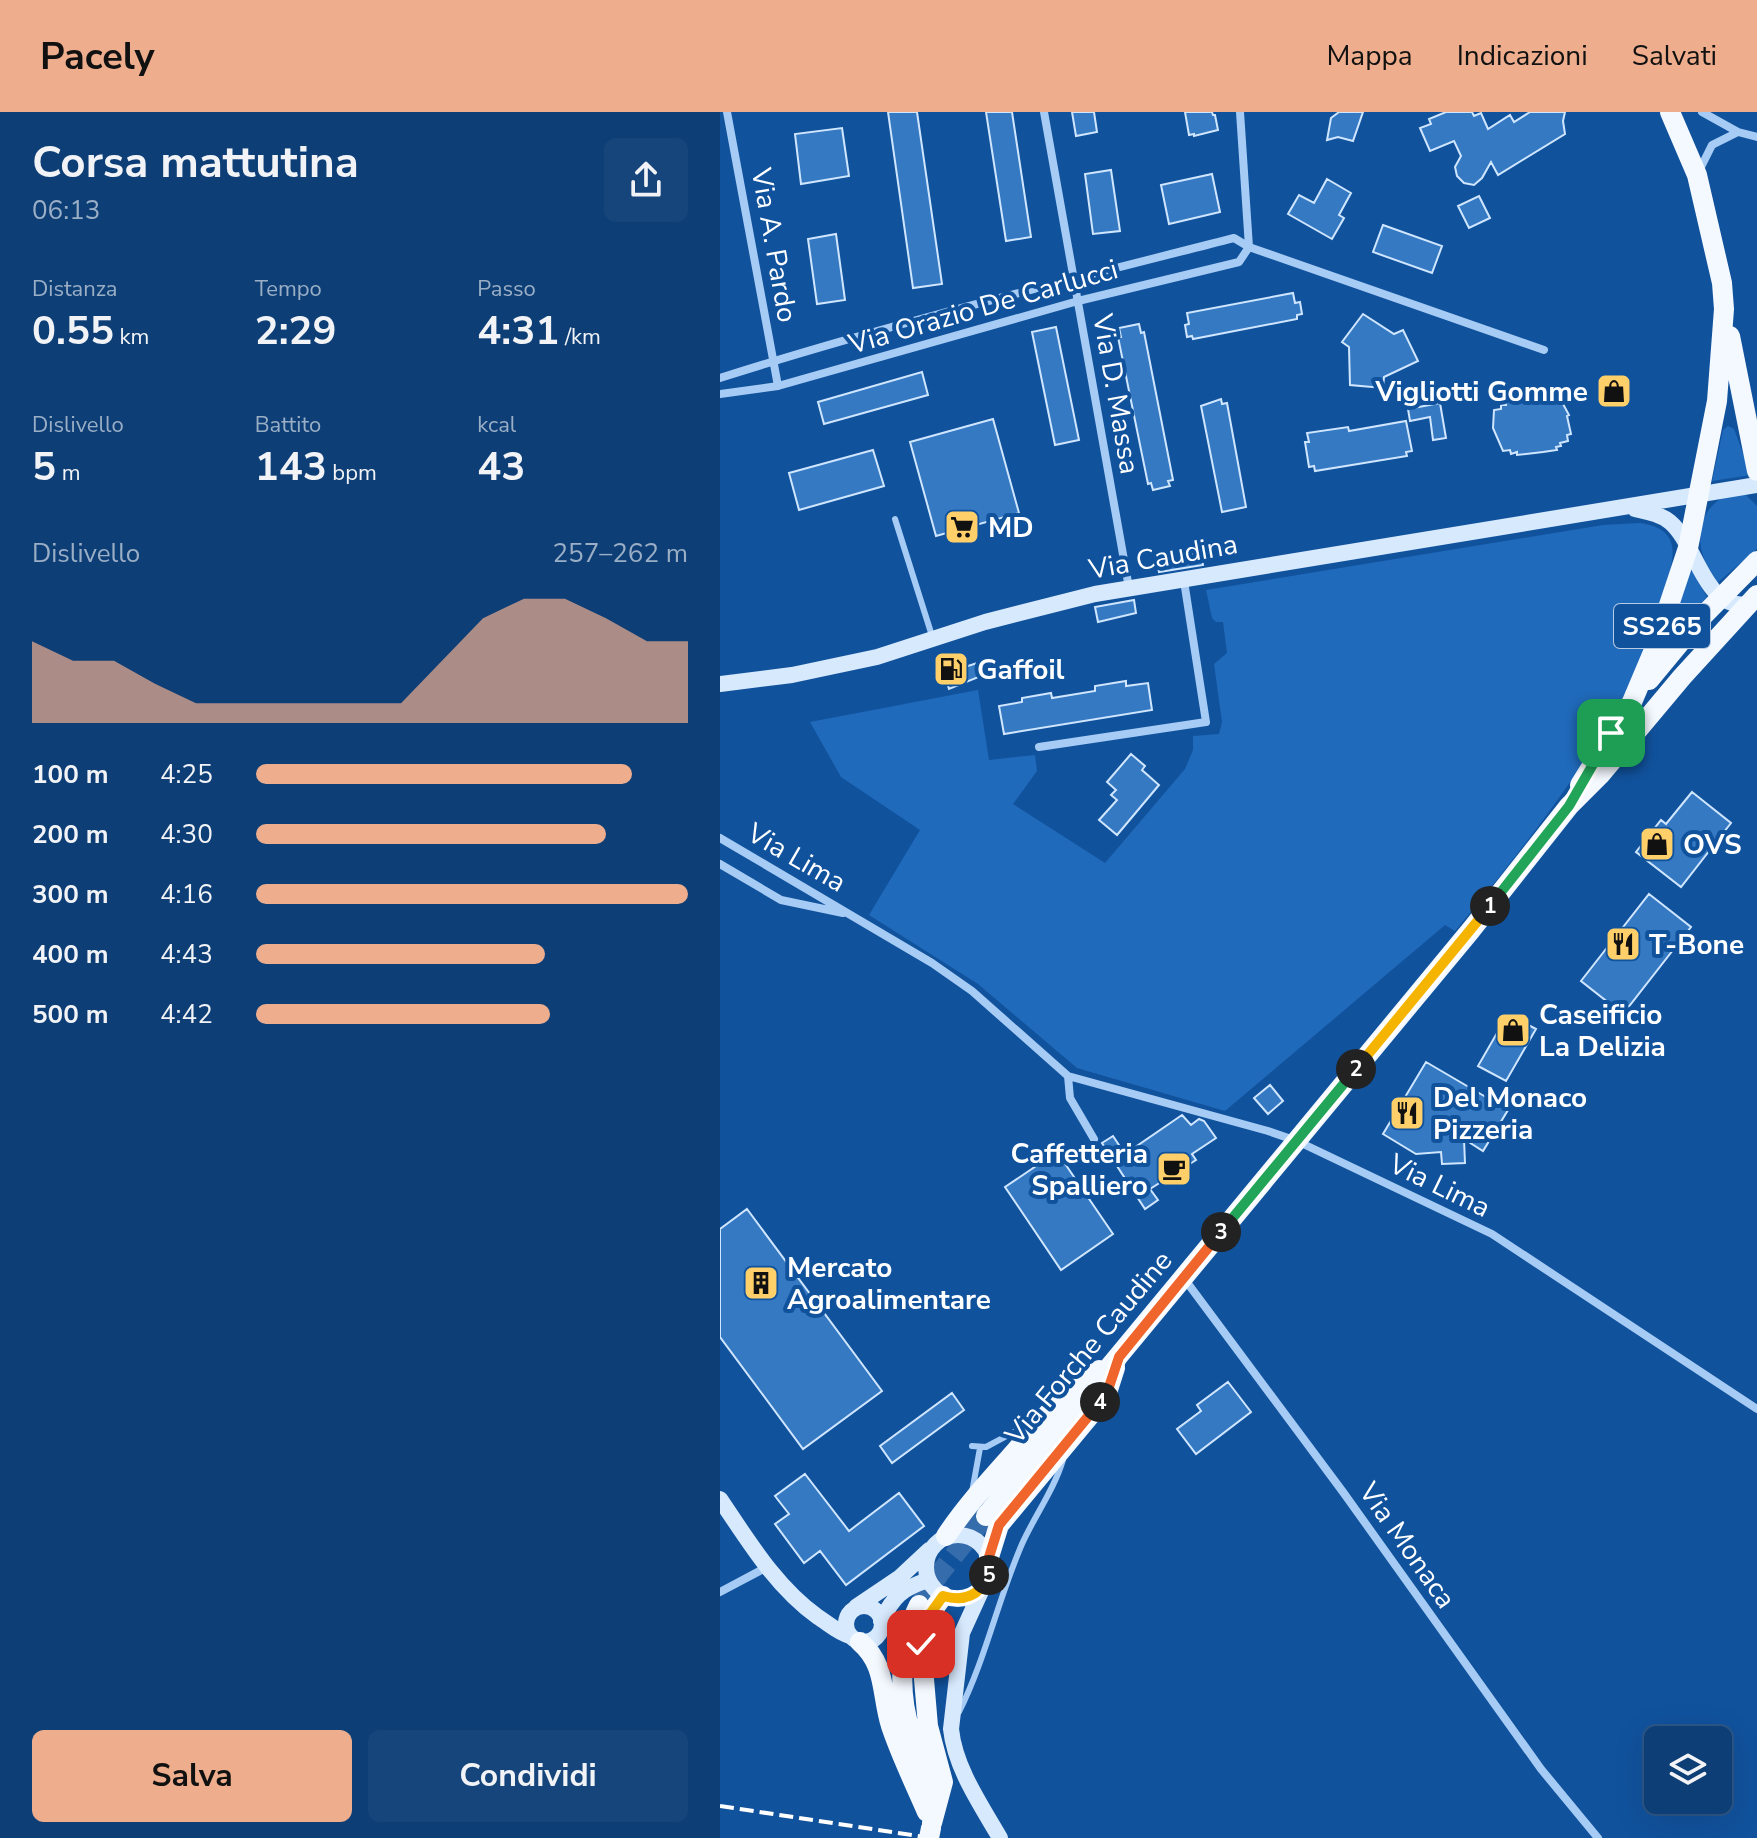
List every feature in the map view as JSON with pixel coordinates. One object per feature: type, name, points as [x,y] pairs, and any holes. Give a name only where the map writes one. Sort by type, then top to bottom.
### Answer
[{"type":"main road","name":"Via Forche Caudine","points":[[1670,112],[1697,175],[1721,279],[1724,309],[1757,471]]},
{"type":"main road","name":"Via Forche Caudine","points":[[1569,806],[1591,765],[1632,702],[1654,650],[1688,548],[1720,377],[1724,309]]},
{"type":"main road","points":[[1742,386],[1757,416]]},
{"type":"main road","name":"Via Caudina","points":[[720,684],[877,657],[1054,603],[1129,588],[1757,485]]},
{"type":"main road","name":"Via Caudina","points":[[1622,507],[1658,514],[1675,527],[1720,597]]},
{"type":"main road","points":[[1632,702],[1720,597],[1757,561]]},
{"type":"main road","points":[[1720,597],[1736,605],[1752,600]]},
{"type":"main road","name":"Via Forche Caudine","points":[[978,1510],[1119,1357],[1471,930],[1569,806],[1600,775],[1752,600]]},
{"type":"main road","points":[[818,1616],[841,1615],[853,1610],[899,1578],[978,1510],[1048,1413],[1078,1383],[1119,1357]]},
{"type":"main road","points":[[1000,1836],[953,1744],[951,1729],[962,1633],[989,1577],[989,1557],[995,1535],[1006,1515],[1106,1396],[1119,1357]]},
{"type":"main road","points":[[720,1499],[767,1567],[798,1603],[828,1625],[855,1639],[876,1637],[881,1621],[898,1594],[907,1587],[928,1580]]},
{"type":"main road","points":[[962,1633],[948,1598],[934,1589],[925,1569],[938,1543],[967,1536],[976,1540],[989,1557]]},
{"type":"main road","points":[[931,1830],[943,1782],[928,1726],[921,1644],[930,1614],[948,1598],[975,1594],[983,1587]]},
{"type":"main road","points":[[919,1605],[906,1640],[902,1675],[910,1730],[930,1782],[931,1830]]},
{"type":"main road","points":[[853,1610],[872,1608],[881,1621]]},
{"type":"main road","points":[[853,1610],[846,1626],[875,1657],[881,1669],[891,1724],[931,1830]]},
{"type":"street","name":"Via A. Pardo","points":[[727,112],[778,386]]},
{"type":"street","name":"Via D. Massa","points":[[1044,112],[1129,588]]},
{"type":"street","points":[[1240,112],[1249,247]]},
{"type":"street","points":[[1702,112],[1738,132],[1755,133]]},
{"type":"street","points":[[1697,175],[1712,145],[1738,132]]},
{"type":"street","name":"Via Orazio De Carlucci","points":[[720,378],[1074,279],[1234,238],[1249,247],[1544,350]]},
{"type":"street","name":"Via Orazio De Carlucci","points":[[720,394],[778,386],[1078,301],[1239,262],[1249,247]]},
{"type":"street","points":[[1039,747],[1206,722],[1184,581]]},
{"type":"street","name":"Via Lima","points":[[720,838],[932,963],[972,991],[1068,1076],[1297,1141],[1492,1234],[1757,1409]]},
{"type":"street","name":"Via Lima","points":[[720,864],[781,900],[852,915]]},
{"type":"street","points":[[1068,1076],[1070,1098],[1094,1139]]},
{"type":"street","name":"Via Monaca","points":[[1183,1277],[1343,1492],[1532,1757],[1598,1838]]},
{"type":"street","points":[[720,1592],[767,1567]]},
{"type":"lane","points":[[895,519],[933,639]]},
{"type":"lane","points":[[978,1510],[976,1447],[993,1444],[1048,1413]]},
{"type":"lane","points":[[951,1729],[975,1680],[1023,1542],[1059,1473],[1067,1444]]},
{"type":"shaded area","points":[[1728,426],[1734,429],[1751,475],[1712,481],[1723,430]]},
{"type":"shaded area","points":[[1745,494],[1757,506],[1757,549],[1717,583],[1702,551],[1700,540],[1704,518],[1720,499]]},
{"type":"shaded area","points":[[1640,523],[1665,533],[1671,542],[1673,552],[1669,575],[1638,669],[1578,771],[1455,931],[1445,925],[1225,1111],[1077,1068],[978,984],[869,915],[920,830],[841,777],[810,722],[978,690],[989,760],[1035,755],[1037,771],[1013,804],[1105,863],[1185,769],[1193,750],[1193,736],[1219,734],[1222,722],[1214,664],[1227,653],[1223,622],[1212,618],[1206,590],[1603,525]]},
{"type":"shaded area","points":[[1692,571],[1707,597],[1669,636],[1688,573]]},
{"type":"building","points":[[888,112],[917,112],[942,284],[913,288]]},
{"type":"building","points":[[986,112],[1012,112],[1031,237],[1006,241]]},
{"type":"building","points":[[1072,112],[1094,112],[1097,132],[1076,136]]},
{"type":"building","points":[[1185,112],[1212,112],[1218,130],[1189,135]]},
{"type":"building","points":[[1339,112],[1363,112],[1353,141],[1338,137],[1327,140],[1331,118]]},
{"type":"building","points":[[1446,112],[1472,112],[1474,116],[1481,113],[1488,129],[1510,115],[1514,122],[1530,112],[1565,112],[1565,134],[1498,175],[1491,162],[1474,185],[1464,183],[1457,176],[1455,167],[1461,156],[1454,141],[1430,151],[1420,128],[1431,124],[1429,119]]},
{"type":"building","points":[[842,128],[849,176],[801,184],[795,134]]},
{"type":"building","points":[[1111,170],[1120,231],[1093,234],[1085,174]]},
{"type":"building","points":[[1212,174],[1220,212],[1169,224],[1161,185]]},
{"type":"building","points":[[1327,179],[1351,193],[1339,215],[1344,218],[1332,239],[1288,214],[1299,195],[1314,203]]},
{"type":"building","points":[[1479,196],[1490,218],[1469,228],[1458,206]]},
{"type":"building","points":[[1383,225],[1442,246],[1432,273],[1373,252]]},
{"type":"building","points":[[836,234],[845,300],[817,304],[808,239]]},
{"type":"building","points":[[1293,293],[1295,303],[1300,302],[1302,314],[1297,315],[1297,319],[1193,339],[1192,336],[1187,337],[1187,313]]},
{"type":"building","points":[[1363,314],[1394,334],[1403,330],[1418,361],[1384,377],[1383,388],[1350,385],[1349,347],[1342,342]]},
{"type":"building","points":[[1139,324],[1141,333],[1144,332],[1173,480],[1168,481],[1170,486],[1153,490],[1151,483],[1148,484],[1118,337],[1121,337],[1119,328]]},
{"type":"building","points":[[1056,327],[1079,440],[1055,445],[1032,332]]},
{"type":"building","points":[[922,372],[928,395],[824,424],[818,402]]},
{"type":"building","points":[[1549,397],[1554,403],[1562,402],[1569,415],[1571,434],[1567,435],[1568,441],[1560,443],[1557,450],[1517,455],[1517,452],[1511,454],[1510,450],[1503,451],[1493,428],[1494,410],[1501,409],[1506,401]]},
{"type":"building","points":[[1221,399],[1222,404],[1227,403],[1246,507],[1222,512],[1201,406]]},
{"type":"building","points":[[1440,403],[1446,438],[1433,440],[1430,417],[1410,421],[1408,409]]},
{"type":"building","points":[[993,419],[1019,513],[936,536],[910,442]]},
{"type":"building","points":[[1406,421],[1412,451],[1406,452],[1407,456],[1315,471],[1314,466],[1309,467],[1305,442],[1309,442],[1307,433],[1348,427],[1349,431]]},
{"type":"building","points":[[873,450],[884,486],[799,510],[789,473]]},
{"type":"building","points":[[1201,552],[1203,565],[1159,572],[1157,561]]},
{"type":"building","points":[[1134,600],[1136,613],[1098,622],[1095,607]]},
{"type":"building","points":[[954,653],[959,669],[977,663],[981,676],[949,689],[939,657]]},
{"type":"building","points":[[1126,681],[1126,686],[1148,683],[1152,710],[1004,734],[999,706],[1051,693],[1052,698],[1095,691],[1095,686]]},
{"type":"building","points":[[1131,754],[1145,766],[1142,770],[1159,785],[1117,835],[1099,820],[1117,800],[1111,795],[1116,790],[1107,782]]},
{"type":"building","points":[[1692,792],[1731,823],[1681,887],[1636,852],[1661,820],[1666,824]]},
{"type":"building","points":[[1649,894],[1691,927],[1623,1014],[1581,981]]},
{"type":"building","points":[[1508,1014],[1536,1029],[1506,1081],[1478,1066]]},
{"type":"building","points":[[1426,1062],[1508,1110],[1483,1151],[1464,1139],[1465,1163],[1442,1164],[1441,1152],[1416,1154],[1383,1134]]},
{"type":"building","points":[[1270,1085],[1283,1101],[1268,1114],[1254,1098]]},
{"type":"building","points":[[1182,1115],[1191,1125],[1199,1119],[1204,1121],[1216,1138],[1192,1154],[1196,1160],[1150,1189],[1158,1200],[1145,1209],[1102,1143],[1113,1136],[1125,1154]]},
{"type":"building","points":[[1057,1152],[1113,1234],[1061,1270],[1005,1187]]},
{"type":"building","name":"Mercato Agroalimentare","points":[[747,1209],[882,1391],[803,1449],[720,1337],[720,1229]]},
{"type":"building","points":[[1228,1382],[1251,1412],[1196,1454],[1177,1429],[1201,1411],[1197,1405]]},
{"type":"building","points":[[952,1393],[964,1410],[892,1463],[880,1446]]},
{"type":"building","points":[[805,1474],[849,1531],[899,1493],[924,1526],[846,1585],[820,1551],[804,1563],[775,1524],[789,1514],[775,1496]]},
{"type":"tunnel","points":[[919,1605],[939,1574],[986,1516]]},
{"type":"railway","points":[[720,1806],[931,1838]]},
{"type":"place","name":"Vigliotti Gomme","points":[[1614,391]]},
{"type":"place","name":"MD","points":[[962,527]]},
{"type":"place","name":"Gaffoil","points":[[951,669]]},
{"type":"place","name":"OVS","points":[[1657,844]]},
{"type":"place","name":"T-Bone","points":[[1623,944]]},
{"type":"place","name":"Caseificio La Delizia","points":[[1513,1030]]},
{"type":"place","name":"Del Monaco Pizzeria","points":[[1407,1113]]},
{"type":"place","name":"Caffetteria Spalliero","points":[[1174,1169]]},
{"type":"place","name":"Mercato Agroalimentare","points":[[761,1283]]},
{"type":"route","points":[[921,1644],[930,1614],[943,1596],[965,1599],[983,1587],[989,1577],[989,1557],[999,1525],[1106,1396],[1119,1357],[1471,930],[1569,806],[1611,733]]}]
